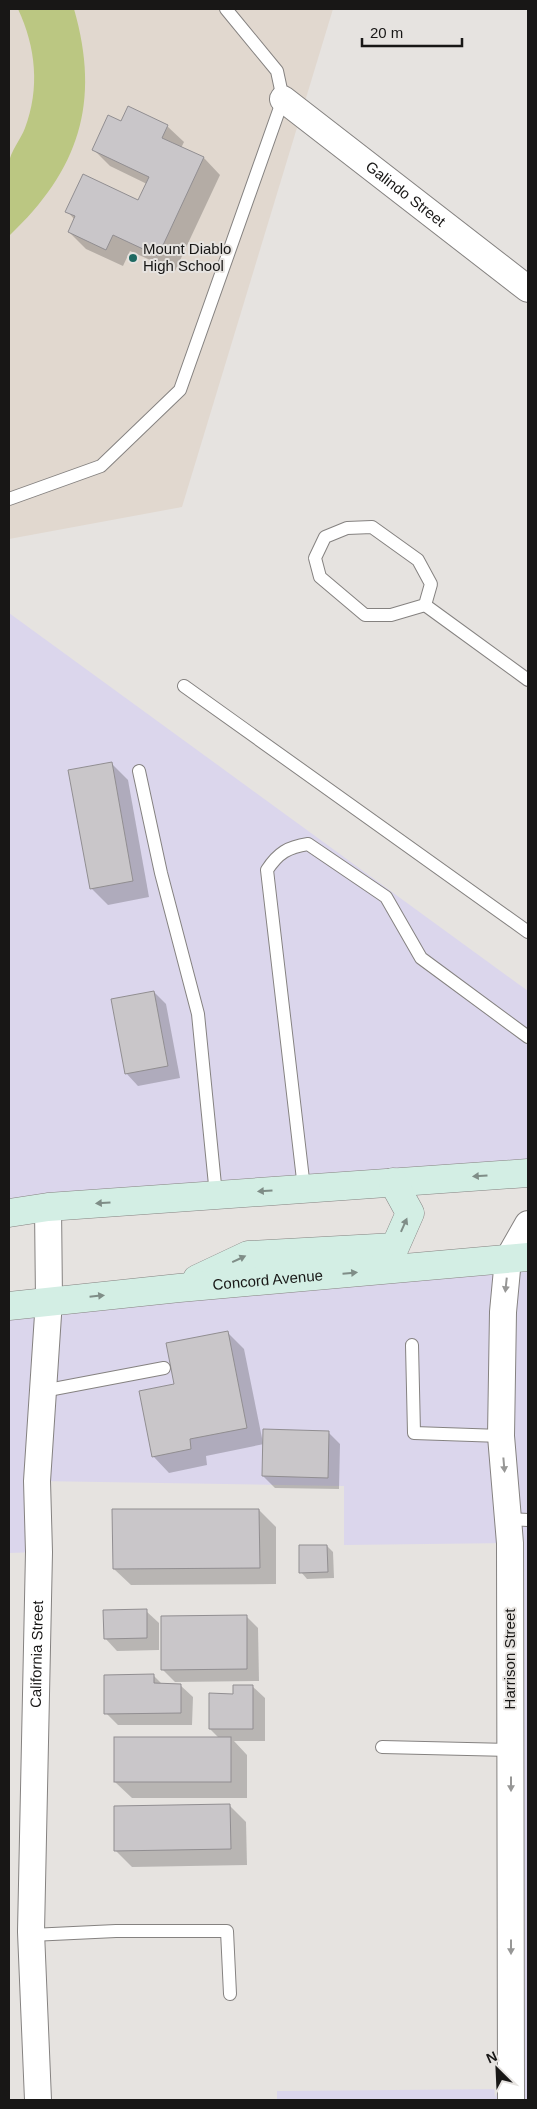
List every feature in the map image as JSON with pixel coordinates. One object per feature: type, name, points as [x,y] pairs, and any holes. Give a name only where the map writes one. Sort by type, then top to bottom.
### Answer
[{"type":"main road","points":[[9,1213],[48,1207],[528,1173]]},
{"type":"main road","points":[[179,1288],[248,1255],[395,1247],[410,1213],[393,1182]]},
{"type":"main road","name":"Concord Avenue","points":[[9,1306],[49,1300],[518,1258]]},
{"type":"street","name":"Galindo Street","points":[[283,99],[528,288]]},
{"type":"street","name":"California Street","points":[[38,2100],[31,1935],[39,1552],[37,1481],[49,1300],[48,1207]]},
{"type":"street","name":"Harrison Street","points":[[511,2100],[516,2054],[511,1750],[519,1520],[502,1436],[503,1312],[528,1224]]},
{"type":"lane","points":[[9,499],[101,466],[180,390],[283,99],[277,71],[226,9]]},
{"type":"lane","points":[[372,527],[418,560],[431,584],[425,605],[391,615],[365,615],[320,577],[315,558],[325,537],[347,528],[372,527]]},
{"type":"lane","points":[[425,605],[528,680]]},
{"type":"lane","points":[[184,686],[528,932]]},
{"type":"lane","points":[[139,771],[161,873],[198,1014],[216,1195]]},
{"type":"lane","points":[[304,1188],[267,870],[276,856],[292,847],[308,844],[386,897],[421,958],[528,1037]]},
{"type":"lane","points":[[412,1345],[414,1433],[502,1436]]},
{"type":"lane","points":[[43,1391],[164,1368]]},
{"type":"lane","points":[[382,1747],[511,1750]]},
{"type":"lane","points":[[31,1935],[116,1931],[227,1931],[230,1994]]},
{"type":"shaded area","name":"Mount Diablo High School","points":[[9,9],[333,9],[182,507],[9,539]]},
{"type":"shaded area","points":[[9,613],[528,991],[528,1173],[9,1213]]},
{"type":"shaded area","points":[[528,1257],[528,2100],[277,2100],[277,2091],[511,2089],[510,1543],[344,1545],[344,1486],[38,1481],[39,1552],[9,1553],[9,1306]]},
{"type":"green space","points":[[18,9],[74,9],[82,43],[85,75],[84,105],[78,133],[67,160],[52,186],[33,211],[9,236],[7,190],[9,163],[11,154],[25,128],[30,113],[34,83],[34,68],[29,38]]},
{"type":"building","points":[[128,106],[168,125],[162,138],[204,157],[158,256],[113,235],[106,250],[68,232],[75,216],[65,212],[83,174],[138,200],[149,177],[92,150],[108,115],[121,121]]},
{"type":"building","points":[[112,762],[133,881],[90,889],[68,770]]},
{"type":"building","points":[[154,991],[168,1066],[125,1074],[111,999]]},
{"type":"building","points":[[228,1331],[247,1428],[190,1439],[191,1449],[152,1457],[139,1391],[174,1384],[166,1343]]},
{"type":"building","points":[[263,1429],[329,1431],[328,1478],[262,1476]]},
{"type":"building","points":[[112,1509],[259,1509],[260,1568],[113,1569]]},
{"type":"building","points":[[299,1545],[327,1545],[328,1572],[299,1573]]},
{"type":"building","points":[[147,1609],[147,1638],[104,1639],[103,1610]]},
{"type":"building","points":[[247,1615],[247,1669],[161,1670],[161,1616]]},
{"type":"building","points":[[154,1674],[154,1683],[181,1684],[181,1713],[104,1714],[104,1675]]},
{"type":"building","points":[[233,1685],[253,1685],[253,1729],[209,1729],[209,1693],[233,1694]]},
{"type":"building","points":[[114,1737],[231,1737],[231,1782],[114,1782]]},
{"type":"building","points":[[230,1804],[231,1849],[114,1851],[114,1806]]},
{"type":"place","name":"Mount Diablo High School","points":[[133,258]]}]
